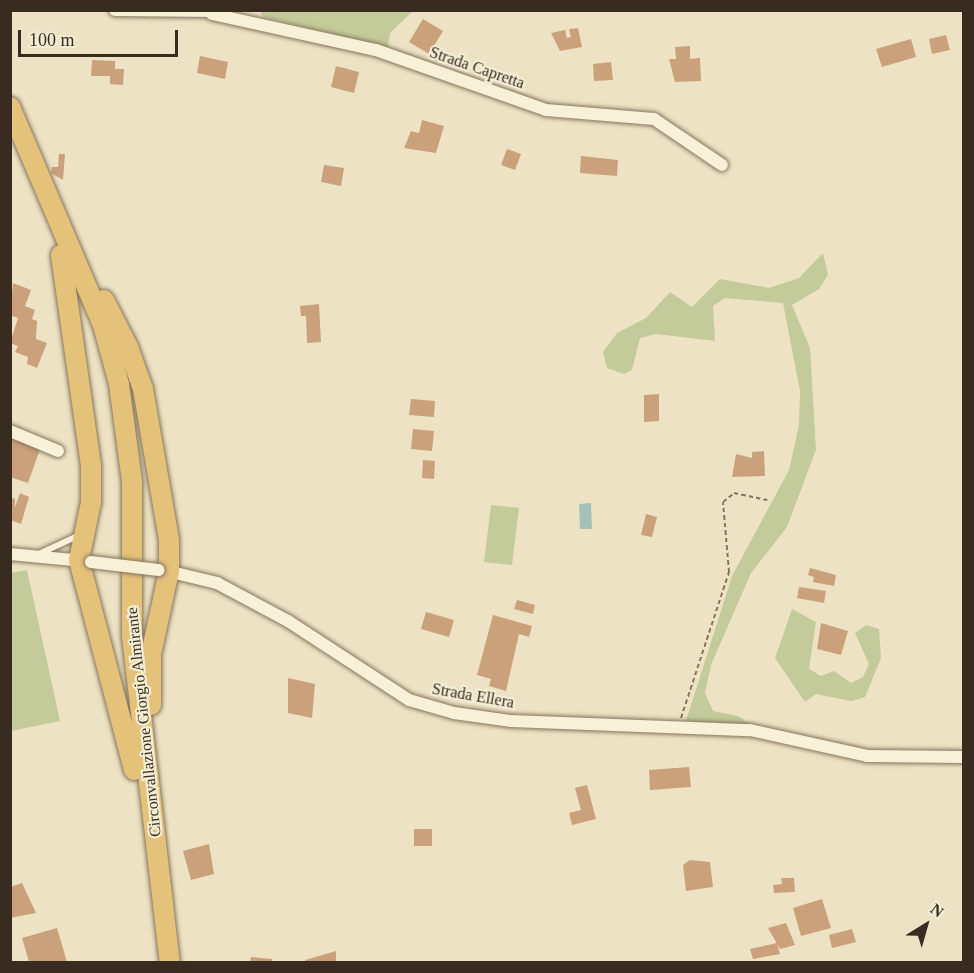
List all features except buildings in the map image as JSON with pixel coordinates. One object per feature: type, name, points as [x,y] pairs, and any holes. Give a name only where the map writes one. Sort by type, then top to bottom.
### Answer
[{"type":"highway","name":"Circonvallazione Giorgio Almirante","points":[[10,107],[64,247]]},
{"type":"highway","name":"Circonvallazione Giorgio Almirante","points":[[10,138],[103,325],[121,394],[132,482],[132,636],[140,767],[157,963]]},
{"type":"highway","points":[[64,247],[81,253],[128,346],[143,388],[169,540],[151,654],[140,767],[85,561],[91,465],[87,417],[64,247]]},
{"type":"highway","name":"Circonvallazione Giorgio Almirante","points":[[140,767],[170,963]]},
{"type":"street","name":"Strada Capretta","points":[[115,10],[215,12],[376,50],[546,110],[654,119],[722,165]]},
{"type":"street","points":[[10,431],[58,451]]},
{"type":"street","name":"Strada Ellera","points":[[10,554],[39,554],[164,570],[217,583],[280,616],[409,700],[511,721],[750,730],[867,756],[963,757]]},
{"type":"lane","points":[[39,554],[70,544],[86,523]]},
{"type":"path","points":[[678,726],[729,572],[723,502],[735,493],[767,500]]},
{"type":"green space","points":[[261,11],[413,11],[390,33],[388,47],[263,17]]},
{"type":"green space","points":[[823,253],[828,275],[819,289],[792,305],[810,348],[816,450],[787,527],[751,573],[711,665],[705,693],[713,711],[738,716],[751,725],[686,721],[732,576],[789,470],[799,425],[800,391],[783,303],[725,298],[713,306],[715,341],[656,334],[640,338],[632,370],[624,374],[607,368],[603,352],[617,333],[646,318],[670,292],[692,307],[720,279],[769,288],[799,278]]},
{"type":"green space","points":[[491,505],[519,508],[512,565],[484,562]]},
{"type":"green space","points":[[27,570],[60,721],[11,731],[11,573]]},
{"type":"green space","points":[[792,609],[816,622],[809,669],[821,676],[834,671],[851,683],[863,677],[869,664],[855,633],[866,625],[879,629],[881,658],[865,697],[851,701],[816,694],[805,702],[775,658]]},
{"type":"water","points":[[591,503],[592,529],[580,529],[579,504]]}]
